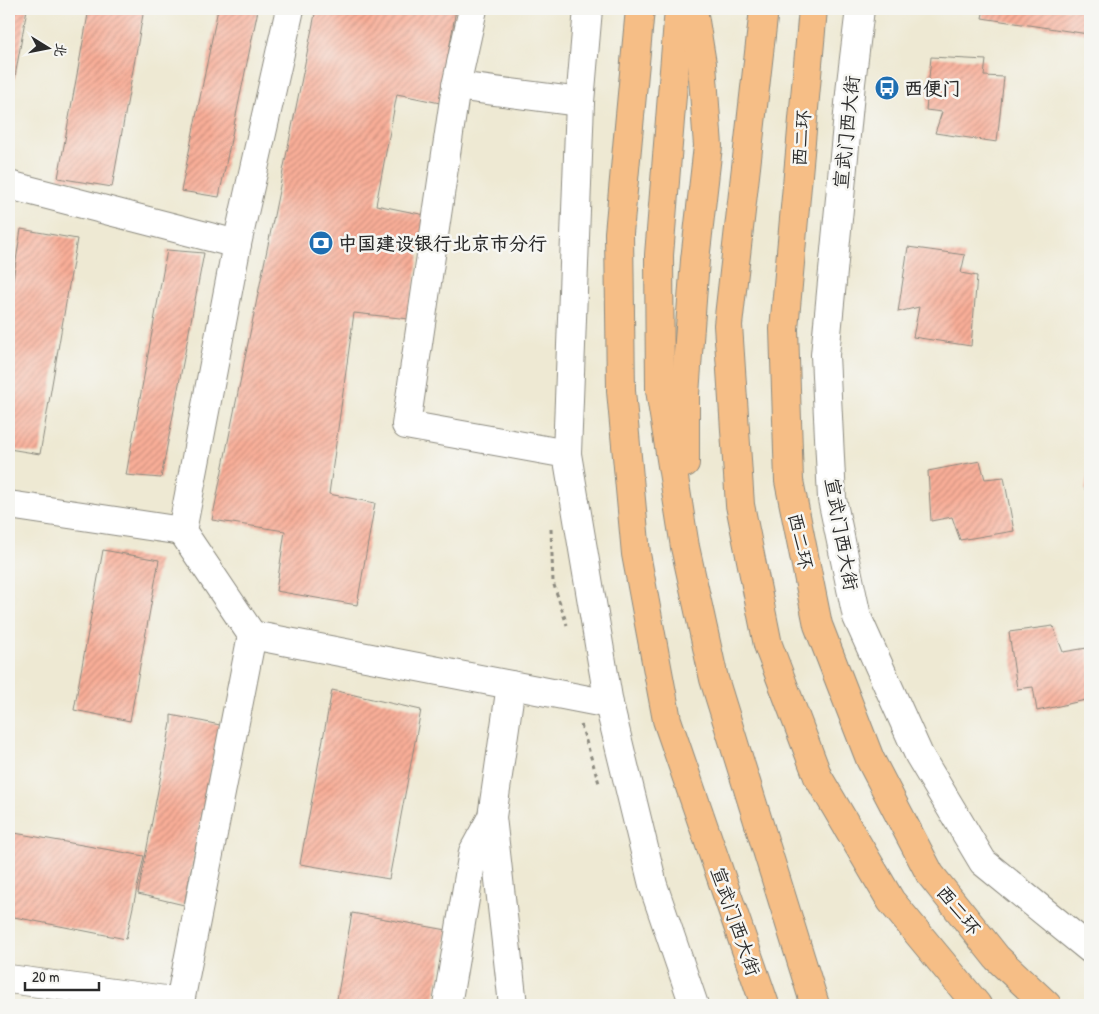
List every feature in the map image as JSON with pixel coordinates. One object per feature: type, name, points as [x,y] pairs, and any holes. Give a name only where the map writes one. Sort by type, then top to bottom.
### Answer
[{"type":"highway","name":"宣武门西大街","points":[[640,9],[619,233],[621,391],[636,554],[667,720],[765,1005]]},
{"type":"highway","points":[[679,9],[659,255],[660,390],[685,547],[714,679],[815,1005]]},
{"type":"highway","points":[[685,547],[685,394],[695,260],[708,146],[702,64],[693,9]]},
{"type":"highway","points":[[764,9],[728,325],[740,505],[768,645],[818,777],[891,902],[977,1005]]},
{"type":"highway","name":"西二环","points":[[813,9],[784,329],[789,482],[818,625],[870,759],[930,874],[997,958],[1047,1005]]},
{"type":"street","points":[[9,979],[180,1002],[252,635],[182,531],[237,244],[290,9]]},
{"type":"street","points":[[473,9],[456,86],[406,424],[567,454]]},
{"type":"street","points":[[588,9],[580,102],[567,454],[609,704],[653,885],[694,1005]]},
{"type":"street","name":"宣武门西大街","points":[[860,9],[850,83],[825,355],[832,498],[858,617],[919,755],[983,862],[1090,949]]},
{"type":"street","points":[[456,86],[580,102]]},
{"type":"street","points":[[9,185],[237,244]]},
{"type":"street","points":[[9,505],[182,531]]},
{"type":"street","points":[[252,635],[609,704]]},
{"type":"street","points":[[511,685],[492,817],[513,1005]]},
{"type":"street","points":[[447,1005],[473,852],[492,817]]},
{"type":"building","points":[[9,9],[27,9],[10,105],[9,105]]},
{"type":"building","points":[[89,9],[144,9],[112,187],[58,178]]},
{"type":"building","points":[[218,9],[258,10],[219,197],[181,191]]},
{"type":"building","points":[[316,9],[456,9],[440,103],[397,94],[376,205],[425,215],[409,319],[354,313],[329,494],[375,503],[357,605],[276,591],[285,531],[212,520]]},
{"type":"building","points":[[984,9],[1090,9],[1088,34],[982,18]]},
{"type":"building","points":[[931,57],[986,60],[984,76],[1004,77],[997,142],[935,133],[942,112],[926,110]]},
{"type":"building","points":[[21,229],[77,239],[40,454],[9,449],[9,305]]},
{"type":"building","points":[[908,247],[965,255],[961,273],[977,276],[971,346],[913,337],[919,307],[898,312]]},
{"type":"building","points":[[167,250],[204,253],[161,478],[126,475]]},
{"type":"building","points":[[980,461],[985,479],[1004,477],[1014,531],[960,540],[952,517],[931,521],[928,471]]},
{"type":"building","points":[[1090,466],[1090,491],[1085,490]]},
{"type":"building","points":[[103,550],[159,560],[130,721],[74,710]]},
{"type":"building","points":[[1053,626],[1063,652],[1087,648],[1090,668],[1090,699],[1037,711],[1033,687],[1017,689],[1009,632]]},
{"type":"building","points":[[332,690],[421,710],[389,879],[300,864]]},
{"type":"building","points":[[171,715],[220,725],[184,905],[138,894]]},
{"type":"building","points":[[9,832],[144,856],[126,939],[9,916]]},
{"type":"building","points":[[352,913],[447,930],[433,1005],[336,1005]]},
{"type":"place","name":"西便门","points":[[887,88]]},
{"type":"place","name":"中国建设银行北京市分行","points":[[321,243]]}]
